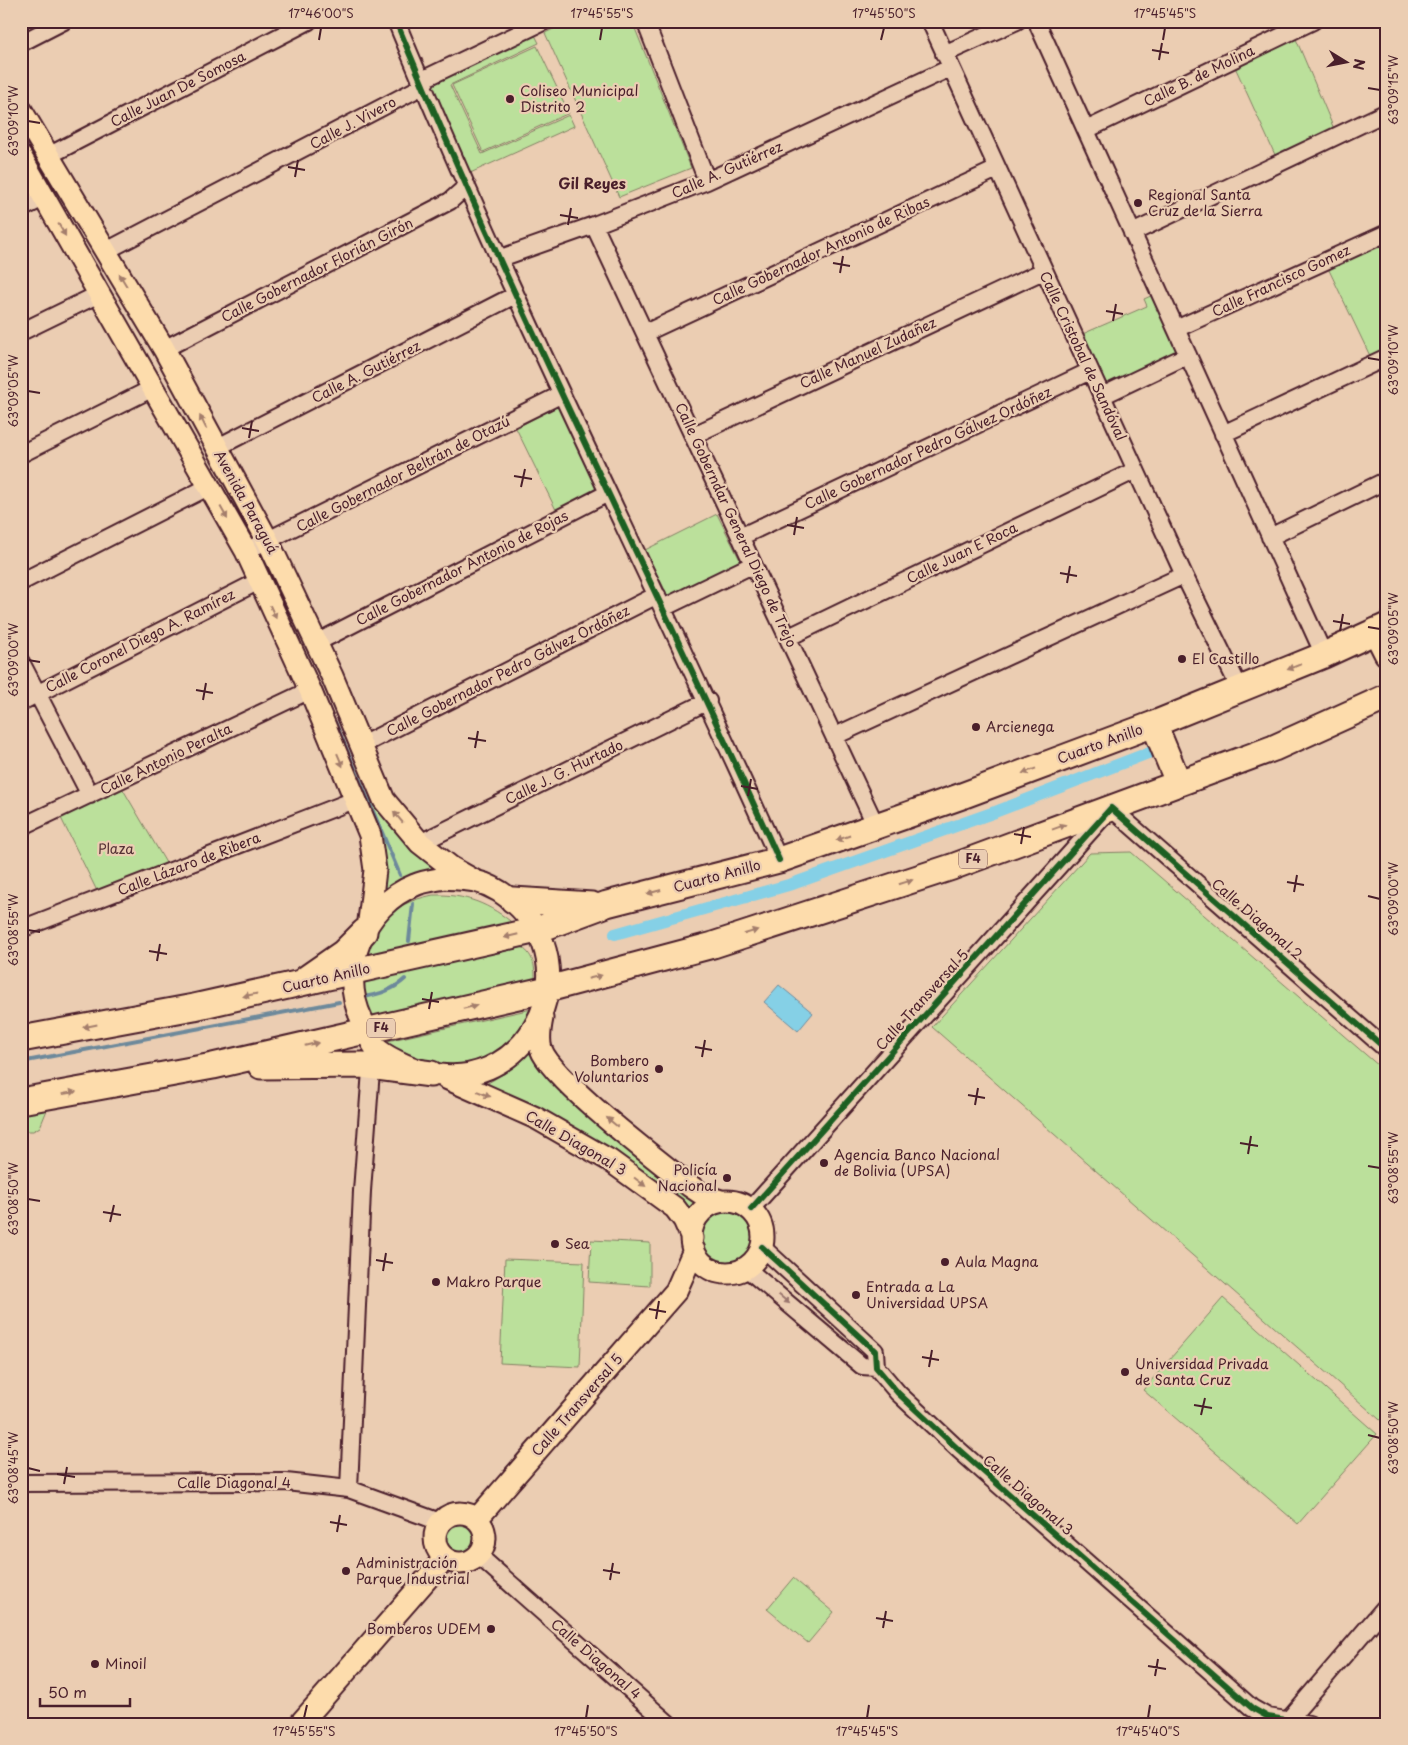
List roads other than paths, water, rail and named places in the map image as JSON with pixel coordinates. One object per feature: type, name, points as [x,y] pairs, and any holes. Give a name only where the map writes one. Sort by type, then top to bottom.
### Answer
[{"type":"highway","name":"Cuarto Anillo","points":[[21,1101],[213,1066],[371,1048],[545,1001],[952,867],[1111,808],[1166,752],[1240,689],[1324,655],[1383,639]]},
{"type":"highway","name":"Cuarto Anillo","points":[[21,1039],[194,1007],[537,930],[607,904],[779,860],[876,826],[1166,752],[1274,748],[1387,697]]},
{"type":"highway","points":[[513,900],[572,905],[607,904]]},
{"type":"highway","points":[[297,984],[343,953],[366,927]]},
{"type":"highway","points":[[213,1066],[371,1048],[435,1075]]},
{"type":"main road","name":"Avenida Paraguá","points":[[21,110],[164,348],[216,448],[268,541],[332,676],[384,800],[420,843],[452,868],[474,881]]},
{"type":"main road","name":"Avenida Paraguá","points":[[21,157],[246,552],[310,690],[357,799],[370,835],[375,870],[366,927]]},
{"type":"main road","points":[[371,1048],[353,993],[352,972],[357,945],[366,927],[390,899],[416,884],[445,878],[474,881],[495,889],[513,900],[526,914],[537,930],[545,949],[548,969],[540,1041],[549,1064],[582,1096],[690,1186],[705,1196],[721,1201],[734,1201],[751,1210],[762,1226],[762,1247],[756,1259],[746,1268],[735,1272],[723,1273],[705,1266],[693,1244],[693,1225],[700,1214],[709,1206],[721,1201]]},
{"type":"main road","points":[[435,1075],[465,1075],[498,1064],[524,1042],[545,1001]]},
{"type":"main road","name":"Calle Diagonal 3","points":[[435,1075],[536,1118],[609,1160],[675,1208],[684,1220],[693,1244]]},
{"type":"main road","name":"Calle Transversal 5","points":[[477,1519],[676,1291],[693,1244]]},
{"type":"main road","name":"Calle Transversal 5","points":[[676,1291],[723,1273]]},
{"type":"main road","points":[[454,1513],[462,1513],[477,1519],[484,1533],[485,1541],[478,1555],[473,1560],[458,1563],[445,1558],[439,1552],[434,1537],[440,1522],[454,1513]]},
{"type":"main road","points":[[300,1724],[445,1558]]},
{"type":"street","points":[[21,43],[64,21]]},
{"type":"street","name":"Calle Juan De Somosa","points":[[48,156],[309,21]]},
{"type":"street","points":[[396,21],[498,259],[560,395],[708,701],[779,860]]},
{"type":"street","name":"Calle J. Vivero","points":[[106,252],[423,86],[428,77],[545,21]]},
{"type":"street","points":[[646,21],[706,181]]},
{"type":"street","name":"Calle Cristobal de Sandóval","points":[[930,21],[1184,575],[1240,689]]},
{"type":"street","name":"Calle A. Gutiérrez","points":[[498,259],[594,225],[706,181],[947,61],[1016,21]]},
{"type":"street","name":"Calle B. de Molina","points":[[1086,130],[1313,21]]},
{"type":"street","points":[[1039,23],[1132,233],[1324,655]]},
{"type":"street","points":[[1132,233],[1387,112]]},
{"type":"street","name":"Calle Gobernador Antonio de Ribas","points":[[645,333],[997,170]]},
{"type":"street","name":"Calle Gobernador Florián Girón","points":[[164,348],[450,200],[466,186]]},
{"type":"street","points":[[21,209],[43,198]]},
{"type":"street","name":"Calle Goberndar General Diego de Trejo","points":[[594,225],[694,435],[752,565],[789,637],[876,826]]},
{"type":"street","name":"Calle Francisco Gomez","points":[[1176,330],[1387,232]]},
{"type":"street","name":"Calle Manuel Zudañez","points":[[694,435],[1043,271]]},
{"type":"street","points":[[21,332],[99,294]]},
{"type":"street","name":"Calle A. Gutiérrez","points":[[216,448],[515,295]]},
{"type":"street","points":[[1102,396],[1188,355]]},
{"type":"street","points":[[1224,434],[1387,357]]},
{"type":"street","name":"Calle Gobernador Pedro Gálvez Ordóñez","points":[[740,537],[1090,371]]},
{"type":"street","points":[[21,454],[153,388]]},
{"type":"street","name":"Calle Gobernador Beltrán de Otazú","points":[[246,552],[560,395]]},
{"type":"street","name":"Calle Juan E Roca","points":[[789,637],[1136,470]]},
{"type":"street","points":[[1270,536],[1387,480]]},
{"type":"street","points":[[21,582],[210,486]]},
{"type":"street","name":"Calle Gobernador Antonio de Rojas","points":[[316,643],[608,493]]},
{"type":"street","name":"Calle Gobernador Pedro Gálvez Ordóñez","points":[[360,746],[660,602],[752,565]]},
{"type":"street","points":[[835,736],[1184,575]]},
{"type":"street","name":"Calle Coronel Diego A. Ramírez","points":[[21,702],[259,581]]},
{"type":"street","points":[[21,662],[90,795]]},
{"type":"street","name":"Calle Antonio Peralta","points":[[21,828],[310,690]]},
{"type":"street","name":"Calle J. G. Hurtado","points":[[420,843],[708,701]]},
{"type":"street","name":"Calle Lázaro de Ribera","points":[[21,929],[357,799]]},
{"type":"street","name":"Calle Diagonal 2","points":[[1111,808],[1387,1050]]},
{"type":"street","name":"Calle Transversal 5","points":[[751,1210],[1111,808]]},
{"type":"street","points":[[349,1490],[371,1048]]},
{"type":"street","name":"Calle Diagonal 3","points":[[762,1247],[875,1351],[876,1366],[898,1393],[958,1450],[1252,1708],[1268,1717],[1286,1723],[1309,1724]]},
{"type":"street","points":[[746,1268],[862,1366],[876,1366]]},
{"type":"street","points":[[826,1335],[840,1319]]},
{"type":"street","name":"Calle Diagonal 4","points":[[21,1483],[286,1482],[349,1490],[440,1522]]},
{"type":"street","name":"Calle Diagonal 4","points":[[478,1555],[669,1724]]},
{"type":"street","points":[[1286,1723],[1387,1605]]},
{"type":"water","points":[[779,985],[813,1013],[798,1031],[764,1002]]},
{"type":"waterway","points":[[335,722],[400,875]]},
{"type":"waterway","points":[[615,934],[792,884],[995,812],[1156,750]]},
{"type":"waterway","points":[[409,941],[413,904]]},
{"type":"waterway","points":[[364,997],[386,991],[405,979]]},
{"type":"waterway","points":[[21,1062],[339,1002]]},
{"type":"place","name":"Coliseo Municipal Distrito 2","points":[[510,99]]},
{"type":"place","name":"Regional Santa Cruz de la Sierra","points":[[1138,203]]},
{"type":"place","name":"El Castillo","points":[[1182,659]]},
{"type":"place","name":"Arcienega","points":[[976,727]]},
{"type":"place","name":"Bombero Voluntarios","points":[[659,1069]]},
{"type":"place","name":"Agencia Banco Nacional de Bolivia (UPSA)","points":[[824,1163]]},
{"type":"place","name":"Policía Nacional","points":[[727,1178]]},
{"type":"place","name":"Sea","points":[[555,1244]]},
{"type":"place","name":"Aula Magna","points":[[945,1262]]},
{"type":"place","name":"Makro Parque","points":[[436,1282]]},
{"type":"place","name":"Entrada a La Universidad UPSA","points":[[856,1295]]},
{"type":"place","name":"Universidad Privada de Santa Cruz","points":[[1125,1372]]},
{"type":"place","name":"Administración Parque Industrial","points":[[346,1571]]},
{"type":"place","name":"Bomberos UDEM","points":[[491,1629]]},
{"type":"place","name":"Minoil","points":[[95,1664]]},
{"type":"district","name":"Gil Reyes","points":[[592,184]]},
{"type":"park label","name":"Plaza","points":[[116,849]]}]
